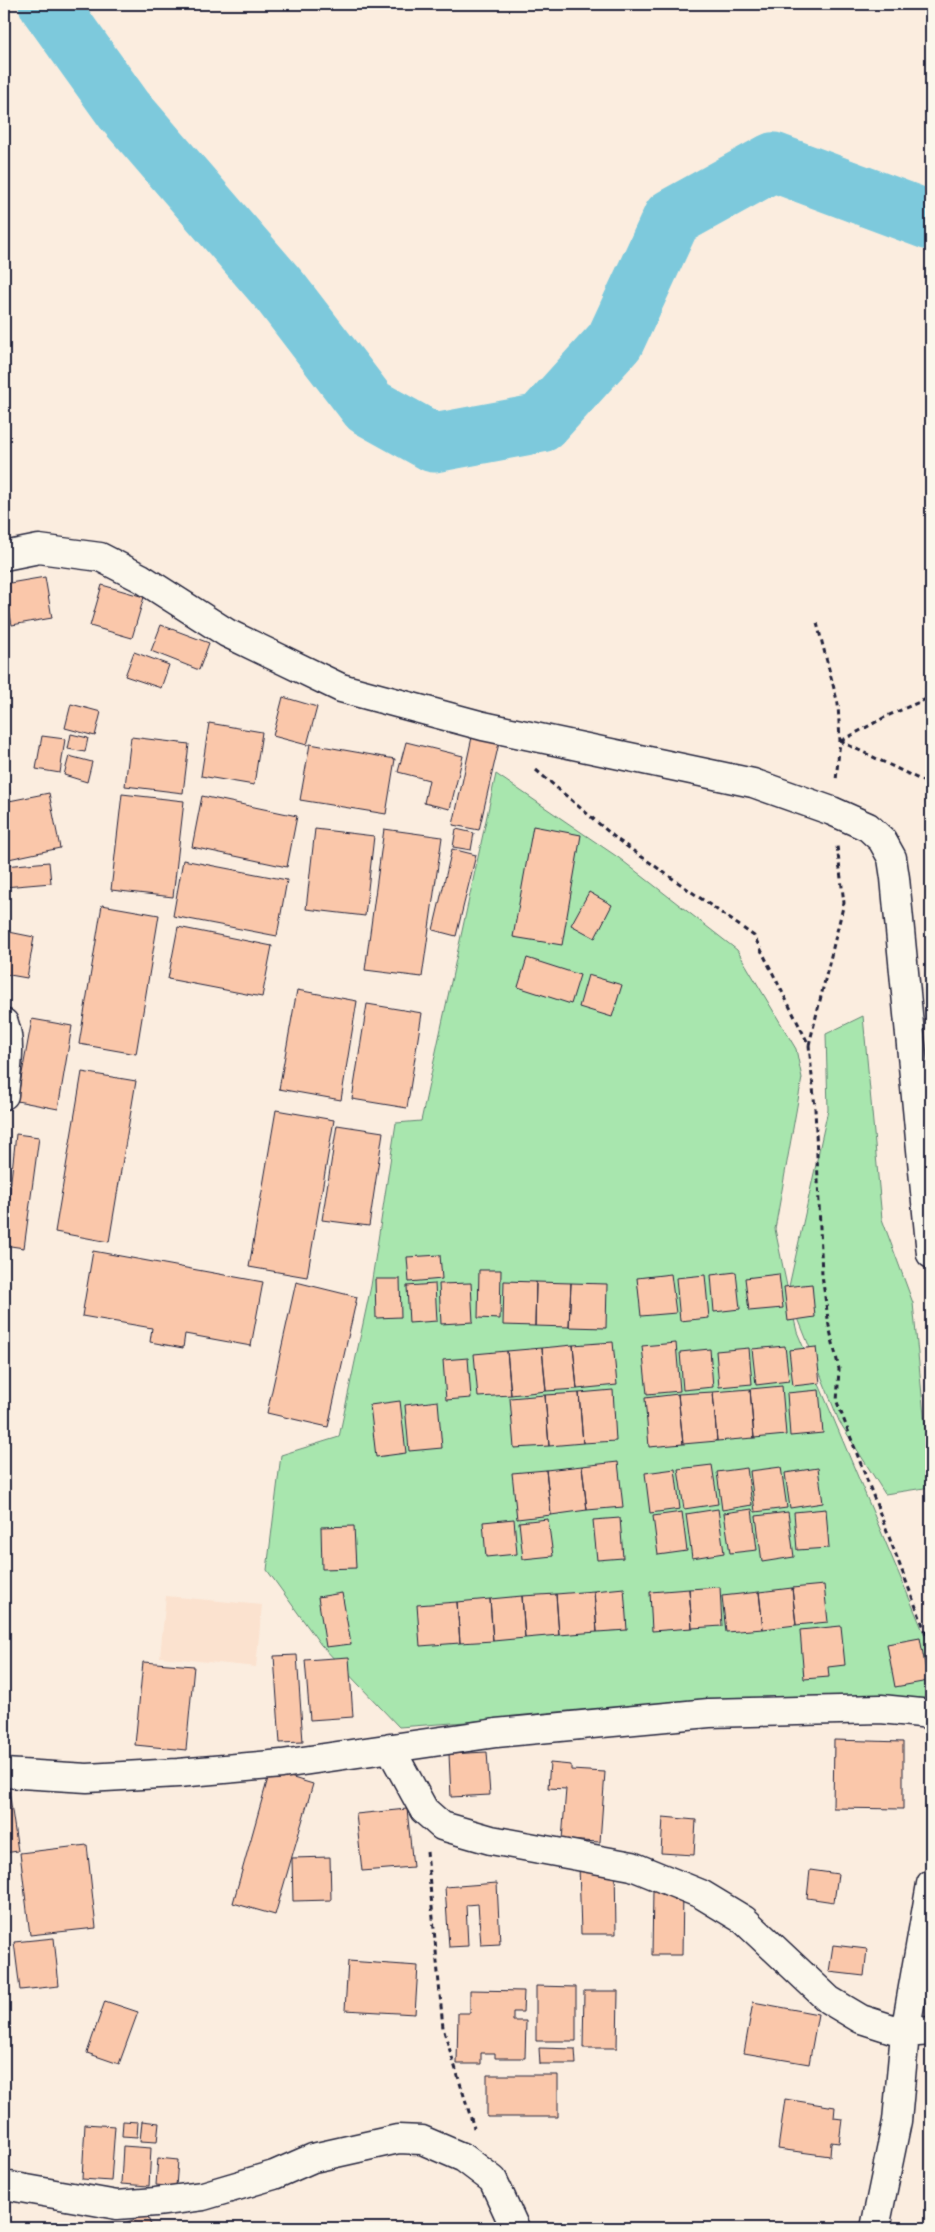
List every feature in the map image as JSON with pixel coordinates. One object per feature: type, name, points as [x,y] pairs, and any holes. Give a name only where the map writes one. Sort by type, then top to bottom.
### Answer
[{"type":"street","points":[[4,556],[39,549],[100,557],[141,578],[227,633],[341,688],[483,726],[753,783],[832,811],[868,827],[882,840],[892,858],[895,878],[931,1254]]},
{"type":"street","points":[[4,1023],[8,1033],[8,1058],[4,1095]]},
{"type":"street","points":[[4,1773],[87,1778],[178,1773],[282,1764],[496,1733],[709,1713],[881,1709],[931,1714]]},
{"type":"street","points":[[390,1748],[424,1810],[442,1826],[491,1840],[632,1866],[701,1894],[744,1920],[829,2000],[861,2019],[918,2032]]},
{"type":"street","points":[[875,2228],[918,2032],[931,1884]]},
{"type":"street","points":[[4,2185],[117,2205],[156,2202],[203,2196],[274,2175],[314,2158],[398,2139],[422,2140],[464,2158],[493,2180],[515,2228]]},
{"type":"path","points":[[931,697],[886,716],[840,741],[931,785]]},
{"type":"path","points":[[534,768],[618,840],[754,936],[809,1045],[815,1108],[822,1275],[829,1326],[839,1369],[837,1402],[931,1646]]},
{"type":"path","points":[[424,1810],[443,2028],[475,2129]]},
{"type":"shaded area","points":[[166,1596],[262,1605],[256,1667],[160,1657]]},
{"type":"green space","points":[[496,774],[619,858],[737,950],[796,1049],[802,1078],[775,1229],[788,1291],[828,1110],[826,1034],[863,1016],[882,1219],[913,1303],[931,1487],[885,1494],[839,1421],[788,1293],[797,1332],[931,1650],[931,1707],[585,1713],[399,1727],[321,1645],[267,1570],[281,1455],[339,1437],[371,1286],[396,1123],[421,1121]]},
{"type":"building","points":[[45,577],[52,618],[12,625],[4,584]]},
{"type":"building","points":[[102,585],[144,597],[132,638],[90,626]]},
{"type":"building","points":[[161,625],[209,643],[199,670],[151,651]]},
{"type":"building","points":[[134,652],[169,665],[161,688],[125,676]]},
{"type":"building","points":[[283,697],[317,707],[307,745],[273,736]]},
{"type":"building","points":[[71,704],[101,712],[95,736],[65,728]]},
{"type":"building","points":[[209,723],[262,732],[254,785],[201,776]]},
{"type":"building","points":[[71,734],[88,738],[85,752],[68,749]]},
{"type":"building","points":[[42,736],[65,739],[60,773],[36,769]]},
{"type":"building","points":[[131,737],[189,744],[183,793],[125,786]]},
{"type":"building","points":[[472,737],[499,743],[479,830],[453,825]]},
{"type":"building","points":[[406,742],[463,756],[450,809],[424,803],[429,780],[398,772]]},
{"type":"building","points":[[310,744],[395,759],[386,814],[300,800]]},
{"type":"building","points":[[69,756],[92,762],[87,782],[64,775]]},
{"type":"building","points":[[4,757],[10,793],[4,794]]},
{"type":"building","points":[[49,793],[60,848],[4,860],[4,802]]},
{"type":"building","points":[[122,794],[184,801],[173,897],[111,890]]},
{"type":"building","points":[[202,796],[297,816],[287,867],[192,847]]},
{"type":"building","points":[[533,826],[581,835],[562,945],[513,937]]},
{"type":"building","points":[[315,829],[374,836],[365,916],[306,909]]},
{"type":"building","points":[[384,829],[442,837],[422,977],[365,970]]},
{"type":"building","points":[[456,829],[474,833],[471,850],[453,847]]},
{"type":"building","points":[[452,849],[476,855],[456,936],[433,930]]},
{"type":"building","points":[[183,860],[287,880],[277,936],[173,916]]},
{"type":"building","points":[[49,862],[51,883],[4,887],[4,866]]},
{"type":"building","points":[[589,892],[612,905],[595,938],[571,925]]},
{"type":"building","points":[[102,905],[159,915],[136,1054],[79,1044]]},
{"type":"building","points":[[178,927],[272,946],[262,997],[168,979]]},
{"type":"building","points":[[4,931],[34,937],[27,978],[4,974]]},
{"type":"building","points":[[527,958],[580,975],[571,1004],[518,987]]},
{"type":"building","points":[[588,975],[622,985],[612,1017],[579,1007]]},
{"type":"building","points":[[297,990],[357,1001],[341,1100],[279,1089]]},
{"type":"building","points":[[367,1004],[422,1013],[407,1108],[352,1099]]},
{"type":"building","points":[[32,1019],[72,1026],[58,1109],[17,1101]]},
{"type":"building","points":[[82,1072],[136,1081],[109,1242],[55,1232]]},
{"type":"building","points":[[276,1110],[334,1120],[307,1277],[249,1267]]},
{"type":"building","points":[[337,1125],[383,1132],[369,1226],[322,1220]]},
{"type":"building","points":[[16,1134],[39,1137],[24,1248],[4,1245]]},
{"type":"building","points":[[93,1251],[263,1282],[251,1346],[185,1334],[183,1348],[150,1342],[152,1328],[82,1316]]},
{"type":"building","points":[[440,1255],[442,1279],[409,1282],[407,1257]]},
{"type":"building","points":[[479,1270],[501,1270],[500,1319],[478,1318]]},
{"type":"building","points":[[736,1272],[740,1309],[714,1312],[711,1275]]},
{"type":"building","points":[[671,1274],[676,1313],[641,1316],[637,1278]]},
{"type":"building","points":[[779,1274],[783,1308],[749,1311],[745,1278]]},
{"type":"building","points":[[705,1275],[709,1318],[680,1321],[676,1278]]},
{"type":"building","points":[[375,1279],[400,1279],[401,1317],[376,1318]]},
{"type":"building","points":[[504,1281],[536,1282],[535,1326],[503,1325]]},
{"type":"building","points":[[296,1282],[357,1297],[328,1427],[267,1413]]},
{"type":"building","points":[[536,1282],[571,1283],[569,1327],[535,1326]]},
{"type":"building","points":[[471,1283],[473,1322],[441,1324],[439,1284]]},
{"type":"building","points":[[571,1283],[607,1284],[606,1328],[569,1327]]},
{"type":"building","points":[[435,1284],[437,1321],[409,1323],[407,1286]]},
{"type":"building","points":[[812,1284],[815,1317],[788,1321],[784,1287]]},
{"type":"building","points":[[613,1342],[617,1385],[577,1389],[573,1345]]},
{"type":"building","points":[[676,1343],[680,1391],[647,1394],[642,1346]]},
{"type":"building","points":[[573,1345],[577,1389],[546,1391],[542,1348]]},
{"type":"building","points":[[785,1346],[789,1381],[756,1385],[752,1349]]},
{"type":"building","points":[[816,1347],[820,1383],[793,1386],[789,1350]]},
{"type":"building","points":[[542,1348],[546,1391],[511,1395],[507,1351]]},
{"type":"building","points":[[749,1348],[752,1384],[719,1387],[716,1351]]},
{"type":"building","points":[[710,1349],[713,1387],[683,1390],[680,1352]]},
{"type":"building","points":[[507,1351],[511,1395],[478,1397],[474,1354]]},
{"type":"building","points":[[468,1358],[471,1398],[446,1400],[443,1360]]},
{"type":"building","points":[[782,1386],[786,1435],[754,1438],[750,1389]]},
{"type":"building","points":[[750,1389],[754,1438],[717,1441],[713,1392]]},
{"type":"building","points":[[613,1390],[616,1441],[583,1443],[579,1393]]},
{"type":"building","points":[[819,1390],[823,1433],[790,1436],[787,1393]]},
{"type":"building","points":[[713,1392],[717,1441],[683,1444],[678,1394]]},
{"type":"building","points":[[579,1393],[583,1443],[549,1446],[545,1395]]},
{"type":"building","points":[[678,1394],[683,1444],[649,1447],[645,1398]]},
{"type":"building","points":[[545,1395],[549,1446],[514,1448],[510,1398]]},
{"type":"building","points":[[400,1401],[406,1453],[376,1457],[370,1405]]},
{"type":"building","points":[[438,1401],[442,1448],[409,1451],[405,1405]]},
{"type":"building","points":[[618,1462],[623,1507],[587,1510],[582,1466]]},
{"type":"building","points":[[712,1465],[718,1504],[684,1509],[678,1469]]},
{"type":"building","points":[[582,1466],[587,1510],[551,1515],[546,1470]]},
{"type":"building","points":[[781,1467],[787,1508],[755,1512],[750,1471]]},
{"type":"building","points":[[747,1468],[752,1505],[722,1510],[717,1472]]},
{"type":"building","points":[[818,1468],[823,1503],[790,1508],[785,1473]]},
{"type":"building","points":[[675,1469],[680,1509],[650,1513],[645,1473]]},
{"type":"building","points":[[546,1470],[551,1515],[517,1519],[512,1473]]},
{"type":"building","points":[[718,1509],[724,1553],[692,1558],[686,1514]]},
{"type":"building","points":[[752,1509],[757,1550],[730,1553],[724,1513]]},
{"type":"building","points":[[826,1509],[829,1548],[797,1550],[794,1512]]},
{"type":"building","points":[[682,1512],[687,1551],[658,1555],[653,1516]]},
{"type":"building","points":[[788,1512],[794,1557],[762,1562],[756,1516]]},
{"type":"building","points":[[620,1518],[623,1558],[597,1560],[593,1520]]},
{"type":"building","points":[[514,1519],[517,1554],[486,1557],[483,1522]]},
{"type":"building","points":[[548,1519],[553,1556],[523,1559],[519,1522]]},
{"type":"building","points":[[354,1526],[356,1568],[322,1569],[321,1527]]},
{"type":"building","points":[[824,1585],[828,1622],[796,1625],[792,1588]]},
{"type":"building","points":[[720,1587],[722,1626],[692,1628],[689,1589]]},
{"type":"building","points":[[624,1588],[627,1630],[597,1632],[594,1591]]},
{"type":"building","points":[[792,1588],[796,1625],[763,1629],[759,1592]]},
{"type":"building","points":[[689,1589],[692,1628],[652,1631],[650,1592]]},
{"type":"building","points":[[594,1591],[597,1632],[559,1635],[556,1594]]},
{"type":"building","points":[[759,1592],[763,1629],[726,1632],[722,1596]]},
{"type":"building","points":[[342,1593],[351,1644],[326,1647],[318,1597]]},
{"type":"building","points":[[556,1594],[559,1635],[525,1638],[522,1596]]},
{"type":"building","points":[[522,1596],[525,1638],[493,1641],[490,1599]]},
{"type":"building","points":[[490,1599],[493,1641],[460,1643],[457,1602]]},
{"type":"building","points":[[457,1602],[460,1643],[420,1646],[417,1605]]},
{"type":"building","points":[[841,1626],[845,1665],[828,1667],[829,1677],[804,1679],[800,1630]]},
{"type":"building","points":[[920,1638],[928,1681],[895,1687],[887,1644]]},
{"type":"building","points":[[297,1655],[303,1742],[280,1743],[274,1656]]},
{"type":"building","points":[[349,1657],[353,1717],[310,1720],[305,1660]]},
{"type":"building","points":[[143,1662],[194,1666],[186,1750],[135,1745]]},
{"type":"building","points":[[834,1740],[903,1742],[903,1809],[833,1808]]},
{"type":"building","points":[[487,1752],[490,1795],[451,1797],[449,1754]]},
{"type":"building","points":[[550,1763],[571,1765],[571,1770],[605,1772],[600,1842],[562,1840],[566,1789],[548,1788]]},
{"type":"building","points":[[270,1771],[313,1784],[275,1915],[233,1903]]},
{"type":"building","points":[[8,1784],[18,1851],[4,1853],[4,1785]]},
{"type":"building","points":[[407,1809],[413,1867],[362,1871],[356,1814]]},
{"type":"building","points":[[663,1817],[696,1820],[694,1855],[661,1853]]},
{"type":"building","points":[[87,1845],[96,1928],[30,1935],[20,1853]]},
{"type":"building","points":[[330,1857],[331,1900],[293,1901],[292,1858]]},
{"type":"building","points":[[615,1863],[616,1934],[581,1934],[579,1864]]},
{"type":"building","points":[[810,1870],[838,1874],[834,1902],[807,1898]]},
{"type":"building","points":[[497,1883],[500,1944],[481,1945],[478,1904],[466,1905],[468,1946],[449,1947],[445,1887]]},
{"type":"building","points":[[653,1890],[683,1891],[682,1955],[652,1955]]},
{"type":"building","points":[[54,1938],[59,1986],[20,1990],[14,1942]]},
{"type":"building","points":[[833,1945],[867,1949],[864,1976],[829,1972]]},
{"type":"building","points":[[348,1961],[418,1966],[415,2014],[345,2010]]},
{"type":"building","points":[[536,1986],[576,1987],[576,2041],[536,2041]]},
{"type":"building","points":[[470,1990],[524,1991],[523,2012],[513,2012],[513,2021],[526,2021],[525,2058],[495,2058],[495,2053],[481,2053],[481,2064],[457,2064],[458,2013],[470,2013]]},
{"type":"building","points":[[584,1991],[618,1991],[617,2048],[583,2048]]},
{"type":"building","points":[[105,2001],[138,2012],[119,2064],[87,2053]]},
{"type":"building","points":[[753,2002],[818,2014],[809,2064],[744,2053]]},
{"type":"building","points":[[539,2048],[575,2049],[576,2064],[540,2064]]},
{"type":"building","points":[[487,2075],[558,2075],[558,2117],[487,2117]]},
{"type":"building","points":[[785,2099],[835,2107],[834,2118],[842,2119],[839,2143],[831,2142],[830,2156],[778,2149]]},
{"type":"building","points":[[123,2121],[138,2122],[137,2137],[122,2136]]},
{"type":"building","points":[[142,2121],[159,2123],[157,2142],[140,2141]]},
{"type":"building","points":[[85,2124],[115,2126],[111,2181],[82,2179]]},
{"type":"building","points":[[123,2146],[151,2148],[149,2186],[121,2184]]},
{"type":"building","points":[[158,2158],[178,2160],[176,2187],[156,2185]]},
{"type":"building","points":[[147,2215],[152,2228],[127,2228],[125,2223]]},
{"type":"waterway","points":[[48,4],[124,110],[280,291],[369,407],[434,443],[541,423],[615,341],[672,218],[773,162],[931,221]]}]
